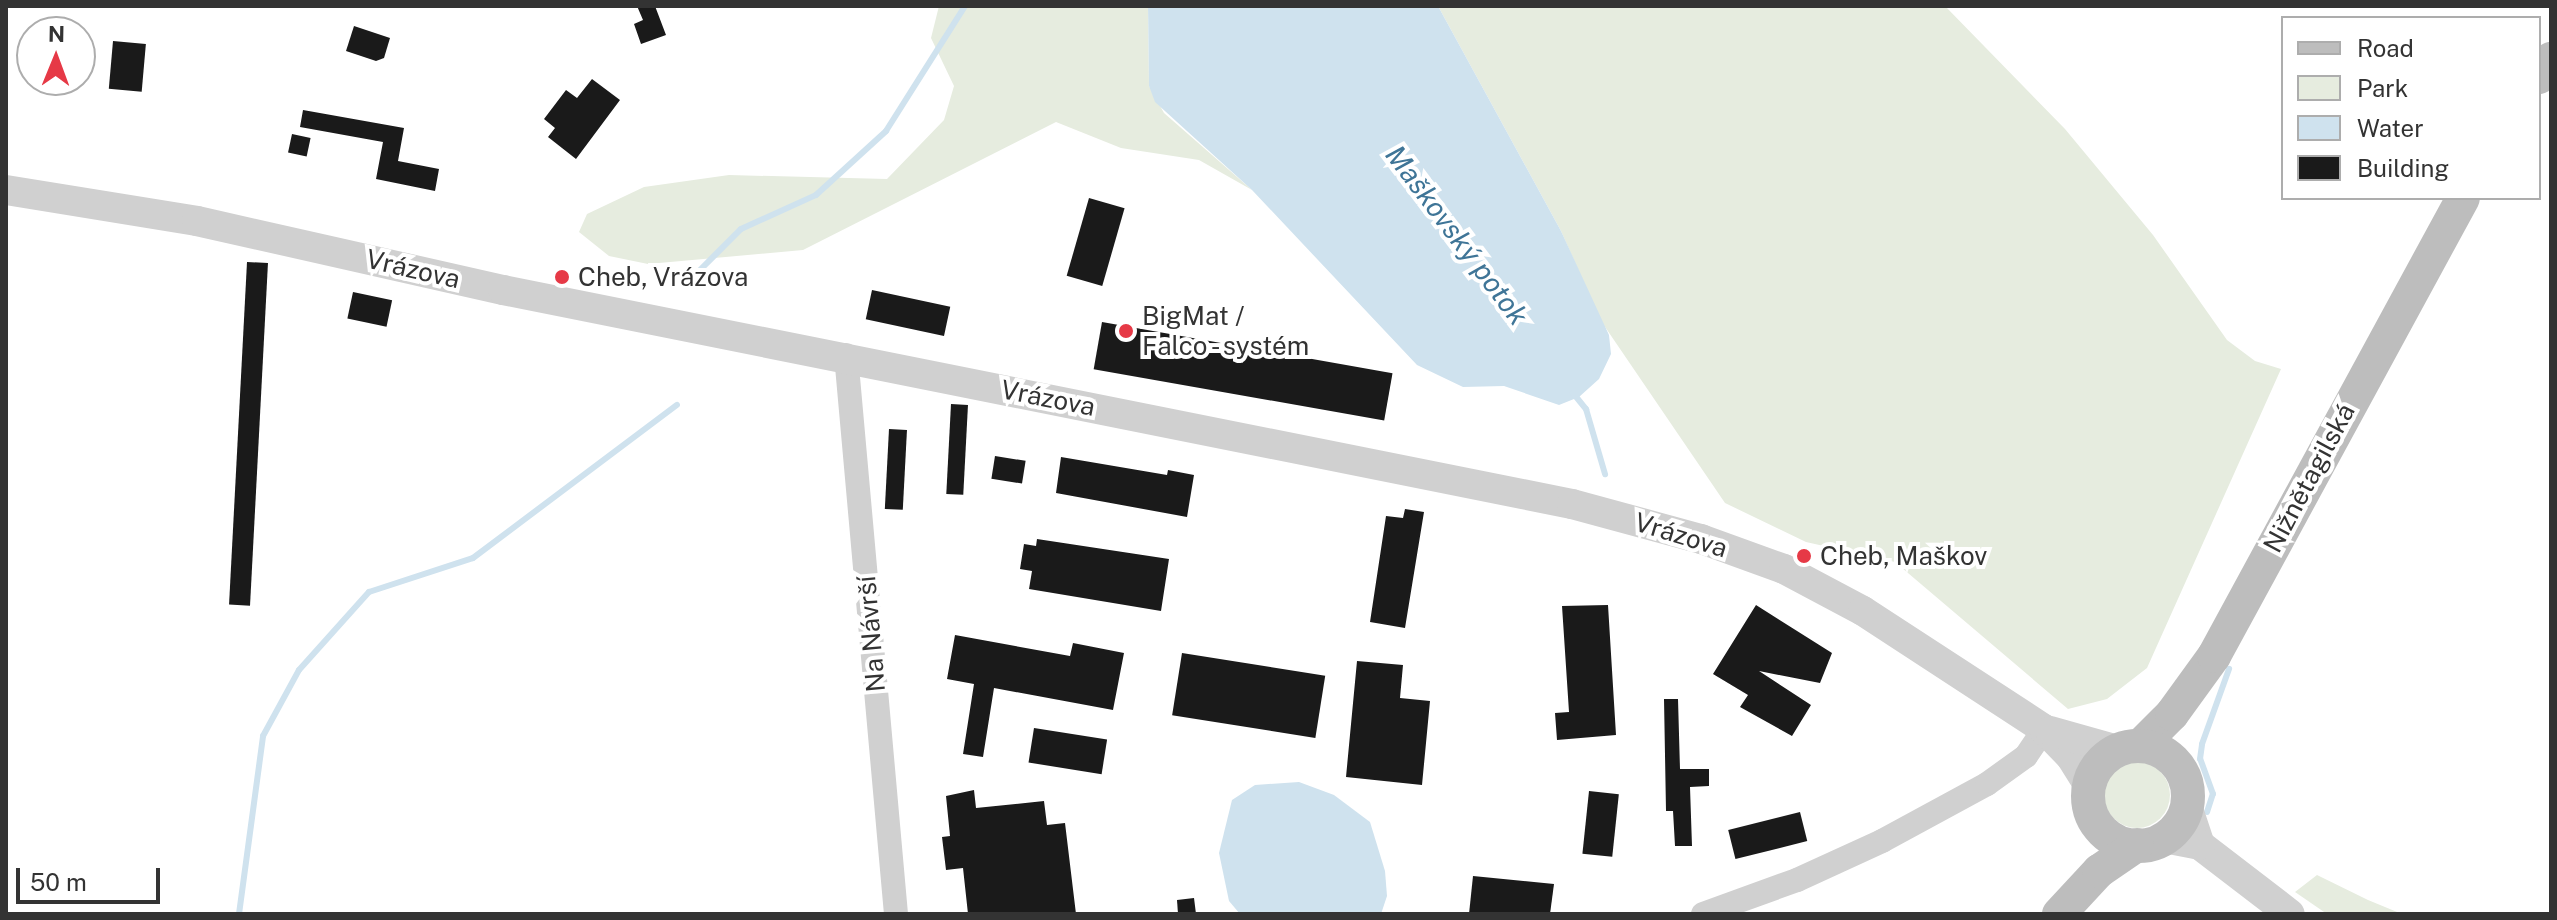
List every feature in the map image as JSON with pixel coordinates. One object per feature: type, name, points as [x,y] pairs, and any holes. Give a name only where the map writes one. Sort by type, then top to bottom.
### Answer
[{"type":"main road","name":"Nižnětagilská","points":[[2129,748],[2172,714],[2214,656],[2462,200]]},
{"type":"main road","points":[[2059,914],[2099,871],[2151,842],[2187,806],[2181,771],[2186,726],[2214,656]]},
{"type":"main road","points":[[2059,914],[2089,847],[2094,820],[2089,786],[2094,771],[2129,748],[2163,754],[2181,771]]},
{"type":"main road","points":[[2094,820],[2112,838],[2151,842]]},
{"type":"street","name":"Vrázova","points":[[6,190],[118,205],[503,290],[846,355],[1572,504],[1701,539],[1784,569],[1863,611],[2044,729],[2071,757],[2089,786]]},
{"type":"street","name":"Na Návrší","points":[[846,355],[896,914]]},
{"type":"street","points":[[1703,914],[1797,880],[1882,841],[1987,784],[2026,756],[2044,729],[2129,748]]},
{"type":"street","points":[[2187,806],[2200,845]]},
{"type":"street","points":[[2151,842],[2200,845],[2290,914]]},
{"type":"green space","points":[[939,6],[1148,6],[1149,86],[1164,113],[1252,190],[1199,160],[1121,148],[1056,122],[803,250],[648,264],[609,256],[579,232],[587,214],[644,187],[729,175],[887,179],[944,120],[954,86],[931,38]]},
{"type":"green space","points":[[1438,6],[1945,6],[2065,129],[2153,235],[2227,340],[2255,361],[2281,369],[2147,668],[2107,699],[2068,709],[1895,562],[1806,542],[1725,503],[1601,321],[1561,231]]},
{"type":"green space","points":[[2137,762],[2150,765],[2160,772],[2167,782],[2170,795],[2167,808],[2160,818],[2150,825],[2137,828],[2124,825],[2114,818],[2107,808],[2104,795],[2107,782],[2114,772],[2124,765]]},
{"type":"green space","points":[[2317,875],[2402,914],[2327,914],[2295,892]]},
{"type":"water","points":[[1148,6],[1438,6],[1561,231],[1609,335],[1611,354],[1599,379],[1579,397],[1559,405],[1504,386],[1463,387],[1417,365],[1252,190],[1155,102],[1149,86]]},
{"type":"water","points":[[1299,782],[1334,795],[1370,822],[1385,871],[1387,896],[1381,914],[1240,914],[1229,901],[1219,853],[1232,800],[1255,785]]},
{"type":"building","points":[[637,6],[655,6],[666,35],[641,44],[634,24],[643,20]]},
{"type":"building","points":[[354,26],[390,38],[384,58],[376,61],[346,51]]},
{"type":"building","points":[[113,41],[146,44],[142,92],[109,89]]},
{"type":"building","points":[[592,79],[620,100],[576,159],[548,137],[555,128],[544,119],[566,90],[577,98]]},
{"type":"building","points":[[303,110],[404,128],[398,161],[439,169],[435,191],[376,179],[383,142],[300,127]]},
{"type":"building","points":[[292,134],[311,138],[307,157],[288,153]]},
{"type":"building","points":[[1089,198],[1125,208],[1102,286],[1067,276]]},
{"type":"building","points":[[247,262],[268,263],[250,606],[229,605]]},
{"type":"building","points":[[872,290],[950,307],[944,336],[866,319]]},
{"type":"building","points":[[353,292],[392,300],[387,327],[347,318]]},
{"type":"building","points":[[1102,322],[1393,373],[1384,420],[1094,369]]},
{"type":"building","points":[[951,404],[968,405],[963,495],[946,494]]},
{"type":"building","points":[[889,429],[907,430],[903,510],[885,509]]},
{"type":"building","points":[[995,456],[1026,461],[1022,484],[991,479]]},
{"type":"building","points":[[1061,457],[1167,475],[1168,470],[1194,475],[1187,517],[1056,493]]},
{"type":"building","points":[[1405,509],[1424,512],[1405,628],[1370,622],[1386,516],[1403,518]]},
{"type":"building","points":[[1037,539],[1169,559],[1161,611],[1029,589],[1032,571],[1020,569],[1024,544],[1036,546]]},
{"type":"building","points":[[1608,605],[1616,735],[1557,740],[1555,713],[1569,712],[1562,606]]},
{"type":"building","points":[[1756,605],[1832,653],[1820,683],[1759,671],[1811,705],[1792,736],[1740,707],[1748,695],[1713,674]]},
{"type":"building","points":[[955,635],[1070,656],[1073,643],[1124,653],[1113,710],[994,688],[983,757],[963,754],[974,684],[947,679]]},
{"type":"building","points":[[1182,653],[1325,676],[1315,738],[1172,715]]},
{"type":"building","points":[[1357,661],[1403,665],[1400,698],[1430,701],[1422,785],[1346,777]]},
{"type":"building","points":[[1664,699],[1678,699],[1680,769],[1709,769],[1709,786],[1690,787],[1692,846],[1675,846],[1673,811],[1666,811]]},
{"type":"building","points":[[1034,728],[1107,740],[1102,774],[1029,763]]},
{"type":"building","points":[[974,790],[976,808],[1044,801],[1047,825],[1065,823],[1076,914],[968,914],[963,868],[946,870],[942,837],[950,836],[946,796]]},
{"type":"building","points":[[1589,791],[1619,794],[1612,857],[1582,854]]},
{"type":"building","points":[[1800,812],[1807,841],[1735,859],[1728,830]]},
{"type":"building","points":[[1473,876],[1554,884],[1550,914],[1469,914]]},
{"type":"building","points":[[1194,898],[1196,914],[1178,914],[1177,900]]},
{"type":"waterway","points":[[692,278],[741,229],[816,195],[886,131],[965,6]]},
{"type":"waterway","name":"Maškovský potok","points":[[1573,393],[1586,409],[1605,474]]},
{"type":"waterway","points":[[239,914],[263,736],[299,670],[369,592],[473,558],[677,405]]},
{"type":"waterway","points":[[2207,812],[2213,794],[2200,759],[2202,744],[2229,669]]},
{"type":"place","name":"Cheb, Vrázova","points":[[562,277]]},
{"type":"place","name":"BigMat / Falco - systém","points":[[1126,331]]},
{"type":"place","name":"Cheb, Maškov","points":[[1804,556]]}]
